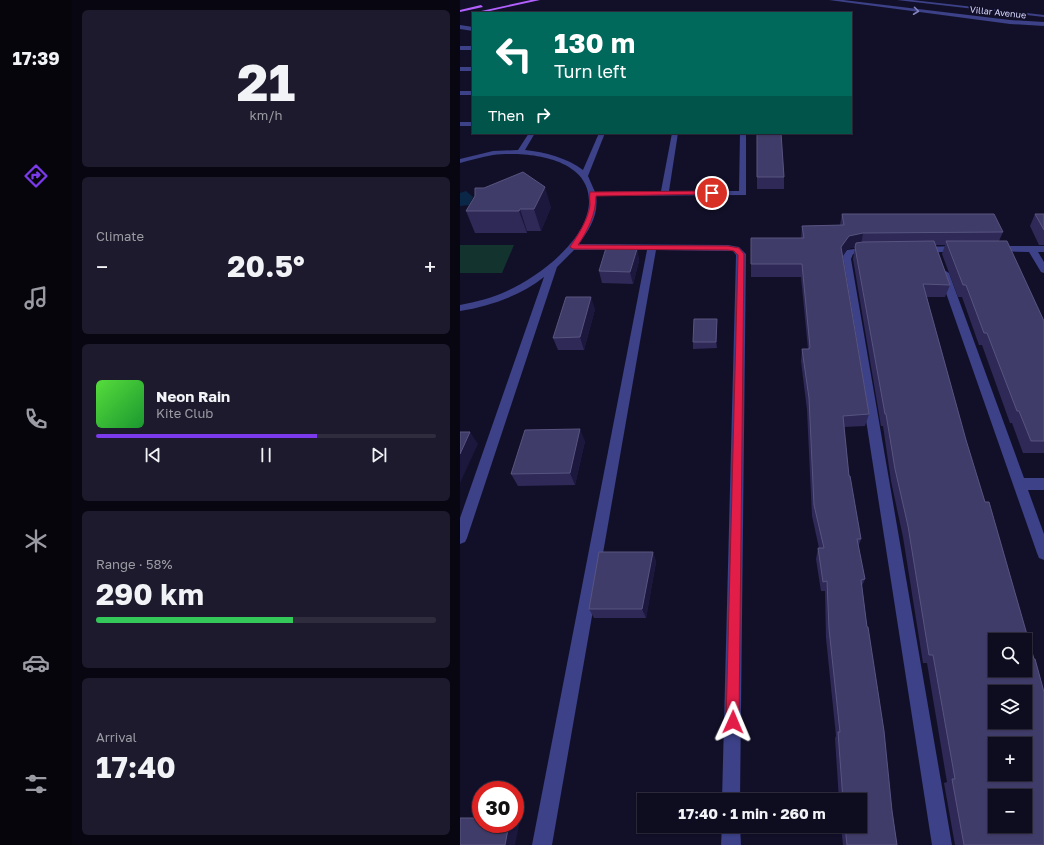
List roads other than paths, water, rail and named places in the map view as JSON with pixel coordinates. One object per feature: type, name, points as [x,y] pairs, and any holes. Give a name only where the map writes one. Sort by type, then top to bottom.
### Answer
[{"type":"main road","points":[[478,12],[538,0]]},
{"type":"main road","points":[[460,10],[490,4]]},
{"type":"main road","points":[[460,16],[472,13]]},
{"type":"street","name":"Villar Avenue","points":[[831,0],[1010,22],[1044,24]]},
{"type":"street","name":"Villar Avenue","points":[[899,0],[1044,16]]},
{"type":"street","points":[[460,27],[472,29]]},
{"type":"street","points":[[460,48],[472,48]]},
{"type":"street","points":[[460,69],[472,69]]},
{"type":"street","points":[[460,93],[472,93]]},
{"type":"street","points":[[460,124],[472,124]]},
{"type":"street","points":[[522,151],[531,134]]},
{"type":"street","points":[[585,176],[602,134]]},
{"type":"street","points":[[665,193],[675,134]]},
{"type":"street","points":[[593,194],[743,193],[744,134]]},
{"type":"street","points":[[460,308],[497,299],[526,285],[553,265],[573,247],[584,231],[593,206],[593,194],[585,176],[562,162],[543,155],[522,151],[496,153],[461,160]]},
{"type":"street","points":[[573,247],[728,248],[736,249],[741,254],[732,793]]},
{"type":"street","points":[[542,845],[652,247]]},
{"type":"street","points":[[913,250],[965,249]]},
{"type":"street","points":[[988,249],[1044,249]]},
{"type":"street","points":[[1032,249],[1044,270]]},
{"type":"street","points":[[876,250],[850,252],[846,259],[942,845]]},
{"type":"street","points":[[935,250],[1044,553]]},
{"type":"street","points":[[460,538],[553,265]]},
{"type":"street","points":[[1019,484],[1044,484]]},
{"type":"street","points":[[731,833],[731,845]]},
{"type":"water","points":[[466,191],[473,197],[469,205],[460,206],[460,193]]}]
